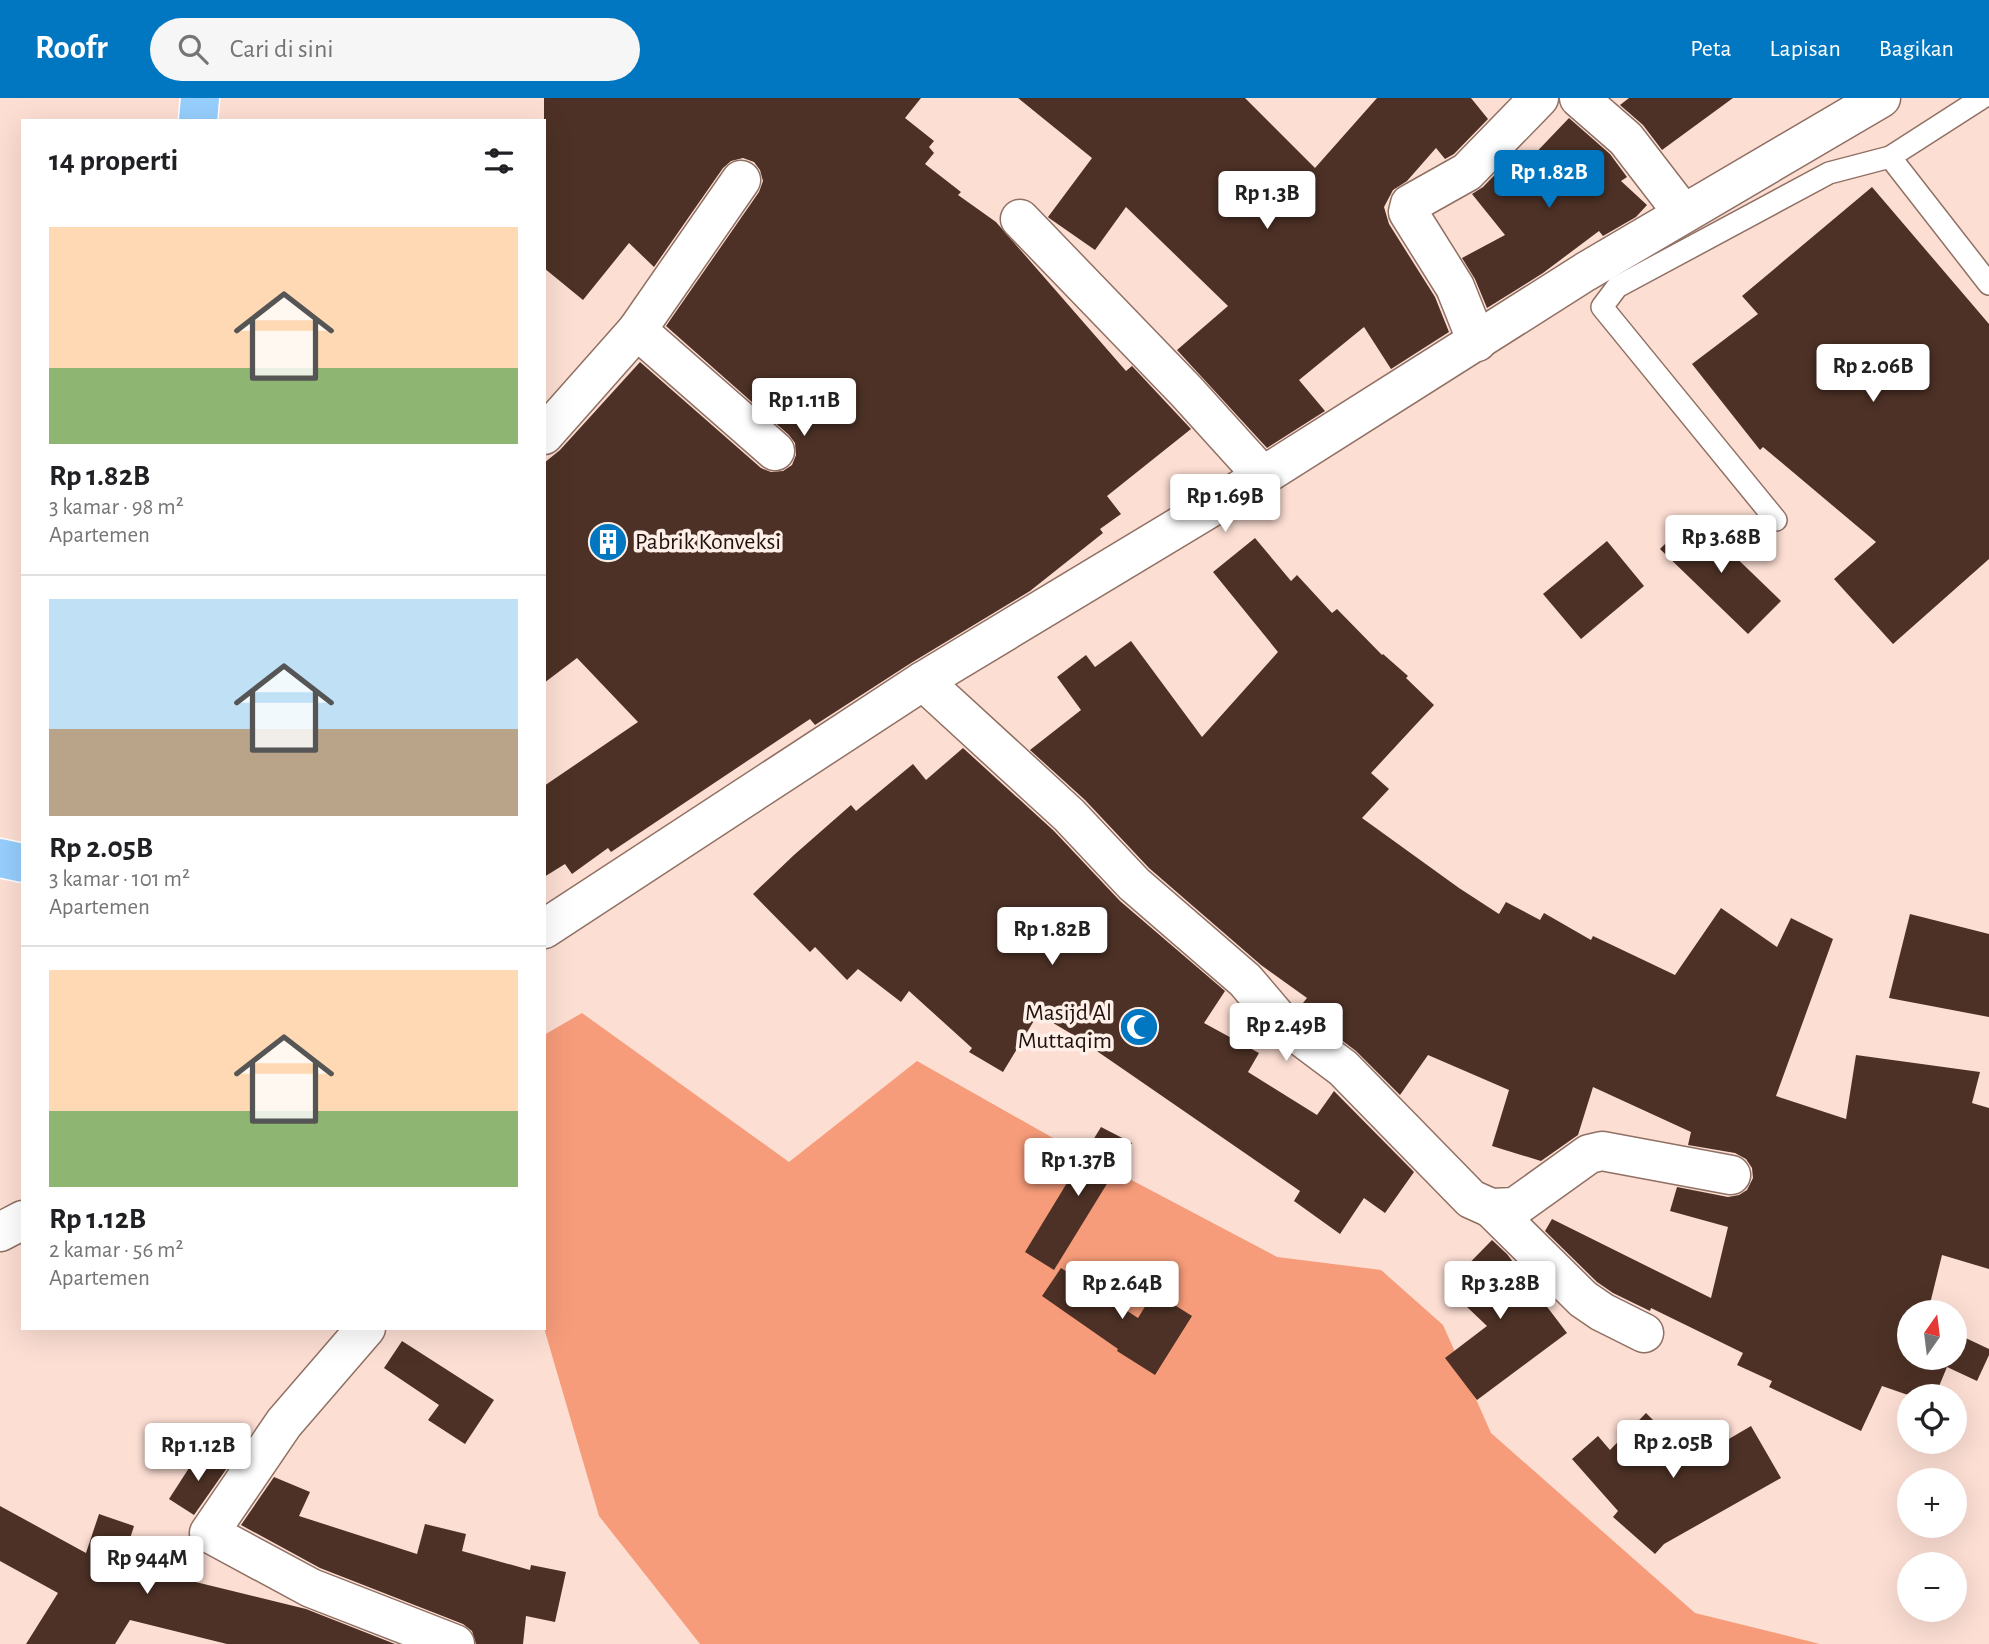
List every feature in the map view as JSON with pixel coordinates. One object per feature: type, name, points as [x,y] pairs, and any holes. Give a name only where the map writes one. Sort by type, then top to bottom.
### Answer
[{"type":"main road","points":[[198,119],[200,98]]},
{"type":"main road","points":[[0,858],[21,863]]},
{"type":"street","points":[[1477,342],[1455,287],[1408,212],[1410,204],[1467,172],[1539,98]]},
{"type":"street","points":[[1579,98],[1626,139],[1683,213]]},
{"type":"street","points":[[546,928],[923,681],[1263,476],[1683,213],[1881,98]]},
{"type":"street","points":[[546,433],[637,330],[741,180]]},
{"type":"street","points":[[1020,219],[1186,391],[1263,476]]},
{"type":"street","points":[[637,330],[775,451]]},
{"type":"street","points":[[923,681],[1069,815],[1134,884],[1245,980],[1280,1021],[1343,1068],[1471,1199],[1491,1208],[1583,1299],[1602,1312],[1644,1333]]},
{"type":"street","points":[[1491,1208],[1515,1207],[1589,1154],[1602,1151],[1731,1175]]},
{"type":"street","points":[[0,1232],[21,1221]]},
{"type":"street","points":[[364,1330],[284,1423],[209,1533],[311,1588],[455,1644]]},
{"type":"lane","points":[[1776,520],[1602,307],[1617,287],[1829,173],[1890,157],[1982,98]]},
{"type":"lane","points":[[1890,157],[1989,284]]},
{"type":"shaded area","points":[[582,1013],[789,1162],[917,1061],[1069,1147],[1277,1257],[1381,1270],[1443,1325],[1491,1433],[1695,1613],[1820,1644],[700,1644],[599,1516],[545,1330],[546,1034]]},
{"type":"building","points":[[544,98],[921,98],[905,118],[934,141],[929,147],[934,153],[925,164],[961,192],[958,195],[996,222],[1126,371],[1132,366],[1191,429],[1107,496],[1121,514],[1100,529],[1103,533],[1030,591],[815,725],[810,719],[611,852],[608,848],[572,874],[565,864],[546,876],[546,785],[638,722],[577,658],[546,681],[546,461],[560,450],[640,362],[761,468],[771,472],[783,471],[792,465],[796,455],[795,443],[789,435],[666,326],[759,192],[763,181],[754,162],[743,158],[731,161],[723,168],[654,267],[629,243],[583,300],[546,270]]},
{"type":"building","points":[[1018,98],[1245,98],[1315,168],[1377,98],[1471,98],[1488,119],[1454,154],[1445,159],[1436,148],[1407,181],[1393,190],[1384,207],[1389,224],[1435,297],[1449,332],[1391,369],[1364,327],[1299,380],[1325,411],[1267,448],[1177,350],[1228,306],[1126,207],[1095,250],[1049,218],[1092,158]]},
{"type":"building","points":[[1629,98],[1733,98],[1662,150],[1643,125],[1620,105]]},
{"type":"building","points":[[1569,118],[1610,154],[1627,177],[1621,181],[1647,205],[1636,217],[1603,236],[1599,231],[1543,273],[1487,308],[1475,279],[1462,258],[1505,235],[1472,194],[1483,187],[1517,152],[1526,163]]},
{"type":"building","points":[[1872,187],[1989,324],[1989,559],[1893,644],[1834,579],[1876,542],[1763,447],[1760,450],[1692,364],[1758,314],[1742,296]]},
{"type":"building","points":[[1693,516],[1781,601],[1748,634],[1660,549]]},
{"type":"building","points":[[1255,538],[1291,581],[1297,575],[1332,613],[1337,609],[1382,655],[1408,676],[1406,678],[1434,705],[1371,773],[1389,789],[1362,818],[1499,914],[1506,902],[1540,920],[1544,913],[1591,940],[1593,936],[1675,975],[1721,908],[1777,947],[1791,918],[1833,939],[1776,1096],[1846,1119],[1856,1055],[1980,1072],[1972,1103],[1989,1108],[1989,1269],[1942,1255],[1931,1300],[1897,1300],[1897,1370],[1946,1370],[1940,1384],[1897,1384],[1897,1391],[1882,1386],[1861,1431],[1769,1387],[1772,1381],[1737,1365],[1743,1353],[1651,1308],[1650,1311],[1597,1282],[1545,1231],[1552,1219],[1711,1298],[1728,1227],[1670,1211],[1677,1187],[1728,1197],[1747,1190],[1753,1178],[1752,1168],[1746,1159],[1735,1153],[1688,1145],[1691,1132],[1593,1087],[1578,1135],[1541,1161],[1492,1146],[1509,1090],[1428,1055],[1400,1095],[1356,1051],[1299,1008],[1307,998],[1261,965],[1149,868],[1085,800],[1030,750],[1081,710],[1057,677],[1086,655],[1095,667],[1131,641],[1202,737],[1278,652],[1213,572]]},
{"type":"building","points":[[1607,541],[1644,586],[1581,639],[1543,594]]},
{"type":"building","points":[[963,748],[1054,831],[1120,901],[1225,991],[1204,1023],[1259,1053],[1248,1072],[1317,1115],[1334,1091],[1414,1172],[1385,1213],[1364,1198],[1340,1234],[1294,1201],[1300,1191],[1075,1036],[1038,1014],[1003,1072],[969,1052],[972,1048],[909,991],[901,1002],[858,969],[847,980],[815,947],[810,952],[753,894],[851,805],[856,811],[913,764],[926,780]]},
{"type":"building","points":[[1910,914],[1989,934],[1989,1017],[1889,998]]},
{"type":"building","points":[[1101,1127],[1132,1143],[1054,1270],[1025,1252]]},
{"type":"building","points":[[1492,1240],[1507,1254],[1567,1333],[1477,1400],[1445,1358],[1487,1326],[1446,1287]]},
{"type":"building","points":[[1061,1268],[1138,1318],[1154,1292],[1192,1316],[1155,1375],[1117,1351],[1118,1349],[1042,1296]]},
{"type":"building","points":[[1967,1339],[1989,1349],[1989,1355],[1977,1381],[1953,1370],[1967,1370]]},
{"type":"building","points":[[402,1341],[494,1400],[465,1444],[428,1420],[439,1405],[384,1368]]},
{"type":"building","points":[[1646,1413],[1693,1460],[1751,1426],[1781,1478],[1664,1544],[1655,1554],[1613,1517],[1618,1511],[1572,1459],[1598,1436],[1610,1450]]},
{"type":"building","points":[[200,1451],[227,1468],[194,1515],[169,1499]]},
{"type":"building","points":[[274,1477],[310,1492],[299,1516],[417,1554],[425,1524],[466,1534],[462,1551],[530,1570],[531,1565],[566,1572],[555,1622],[526,1616],[523,1644],[476,1644],[472,1631],[463,1624],[320,1568],[241,1525]]},
{"type":"building","points":[[0,1506],[86,1553],[99,1514],[134,1526],[122,1564],[306,1609],[395,1644],[227,1644],[130,1620],[115,1644],[26,1644],[58,1593],[0,1561]]},
{"type":"place","name":"Pabrik Konveksi","points":[[608,542]]},
{"type":"place","name":"Masijd Al Muttaqim","points":[[1139,1027]]}]
